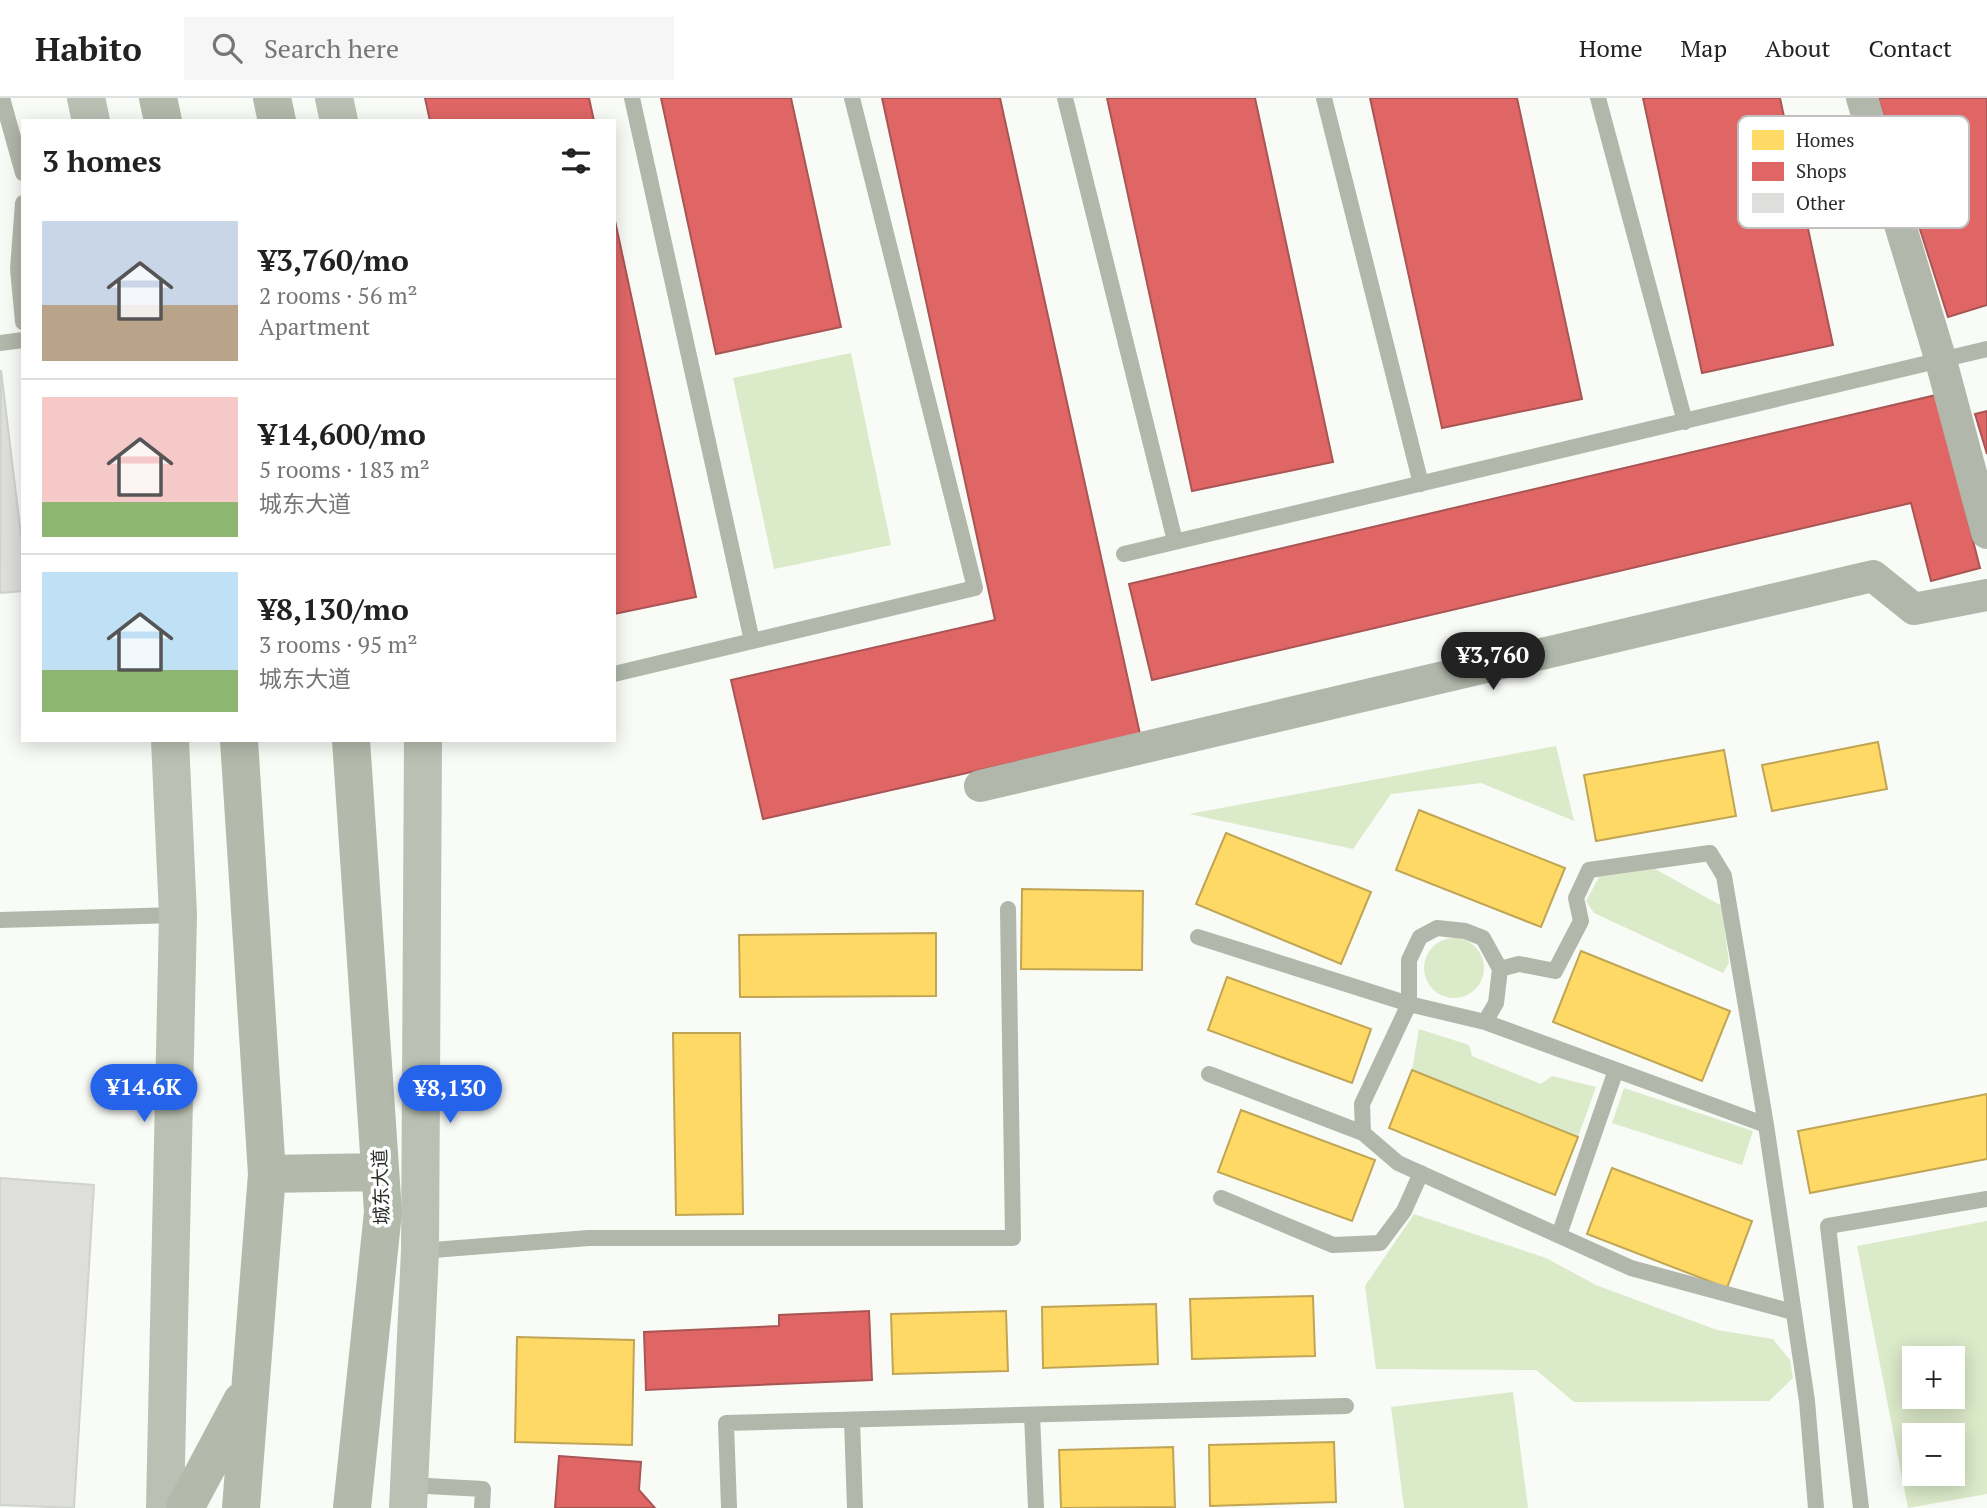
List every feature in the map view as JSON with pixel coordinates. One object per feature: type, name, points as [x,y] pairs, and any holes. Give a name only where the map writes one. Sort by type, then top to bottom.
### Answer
[{"type":"main road","points":[[158,98],[163,119]]},
{"type":"main road","points":[[272,98],[277,119]]},
{"type":"main road","points":[[239,742],[267,1174],[248,1390],[241,1508]]},
{"type":"main road","name":"城东大道","points":[[351,742],[383,1212],[352,1508]]},
{"type":"main road","points":[[267,1174],[380,1172]]},
{"type":"main road","points":[[185,1508],[248,1390]]},
{"type":"street","points":[[86,98],[90,119]]},
{"type":"street","points":[[334,98],[339,119]]},
{"type":"street","points":[[1862,98],[1867,116]]},
{"type":"street","points":[[1901,228],[1941,361],[1987,533]]},
{"type":"street","points":[[980,786],[1873,576],[1913,610],[1987,595]]},
{"type":"street","points":[[165,1508],[178,915],[170,742]]},
{"type":"street","points":[[409,1497],[420,1251],[423,742]]},
{"type":"lane","points":[[2,98],[21,166]]},
{"type":"lane","points":[[632,98],[752,641]]},
{"type":"lane","points":[[616,674],[975,589],[852,98]]},
{"type":"lane","points":[[1065,98],[1175,541]]},
{"type":"lane","points":[[1324,98],[1421,484]]},
{"type":"lane","points":[[1598,98],[1685,422]]},
{"type":"lane","points":[[21,230],[18,270],[21,301]]},
{"type":"lane","points":[[0,343],[21,340]]},
{"type":"lane","points":[[1124,554],[1987,349]]},
{"type":"lane","points":[[1500,970],[1519,964],[1555,971],[1581,921],[1576,898],[1589,870],[1710,853],[1724,876],[1766,1125],[1807,1401],[1816,1508]]},
{"type":"lane","points":[[420,1251],[589,1238],[1013,1238],[1008,909]]},
{"type":"lane","points":[[0,920],[178,915]]},
{"type":"lane","points":[[1363,1133],[1362,1104],[1409,1004],[1409,960],[1420,937],[1437,928],[1465,931],[1483,938],[1500,970],[1496,1003],[1485,1022]]},
{"type":"lane","points":[[1198,937],[1409,1004],[1485,1022],[1766,1125]]},
{"type":"lane","points":[[1559,1235],[1616,1070]]},
{"type":"lane","points":[[1209,1074],[1363,1133],[1398,1163],[1631,1268],[1793,1312]]},
{"type":"lane","points":[[1221,1198],[1333,1245],[1380,1243],[1404,1210],[1421,1173]]},
{"type":"lane","points":[[1861,1508],[1828,1226],[1987,1199]]},
{"type":"lane","points":[[729,1508],[726,1423],[1346,1406]]},
{"type":"lane","points":[[1032,1415],[1036,1508]]},
{"type":"lane","points":[[852,1420],[855,1508]]},
{"type":"lane","points":[[409,1497],[483,1489],[482,1508]]},
{"type":"green space","points":[[851,353],[891,545],[774,569],[733,378]]},
{"type":"green space","points":[[1556,746],[1574,821],[1481,783],[1391,794],[1353,849],[1189,814]]},
{"type":"green space","points":[[1655,869],[1722,906],[1729,963],[1723,973],[1594,913],[1586,901],[1599,877]]},
{"type":"green space","points":[[1454,938],[1475,947],[1484,968],[1475,989],[1454,998],[1433,989],[1424,968],[1433,947]]},
{"type":"green space","points":[[1419,1029],[1469,1045],[1472,1056],[1541,1084],[1552,1076],[1596,1087],[1578,1137],[1412,1070]]},
{"type":"green space","points":[[1624,1088],[1753,1131],[1742,1165],[1612,1123]]},
{"type":"green space","points":[[1414,1214],[1546,1258],[1596,1285],[1717,1330],[1773,1339],[1790,1360],[1793,1378],[1769,1401],[1574,1402],[1536,1370],[1376,1369],[1365,1286]]},
{"type":"green space","points":[[1987,1221],[1987,1494],[1908,1508],[1904,1486],[1965,1486],[1965,1423],[1902,1423],[1902,1477],[1857,1246]]},
{"type":"green space","points":[[1513,1392],[1528,1508],[1404,1508],[1391,1407]]},
{"type":"building: Homes","points":[[1878,742],[1887,789],[1772,811],[1762,765]]},
{"type":"building: Homes","points":[[1724,750],[1736,816],[1596,841],[1584,775]]},
{"type":"building: Homes","points":[[1419,810],[1565,868],[1541,927],[1396,870]]},
{"type":"building: Homes","points":[[1226,833],[1371,892],[1341,964],[1196,904]]},
{"type":"building: Homes","points":[[1022,889],[1143,891],[1142,970],[1021,969]]},
{"type":"building: Homes","points":[[936,933],[936,996],[740,997],[739,935]]},
{"type":"building: Homes","points":[[1581,951],[1730,1011],[1702,1081],[1553,1022]]},
{"type":"building: Homes","points":[[1227,977],[1371,1029],[1352,1083],[1208,1030]]},
{"type":"building: Homes","points":[[673,1033],[740,1033],[743,1214],[676,1215]]},
{"type":"building: Homes","points":[[1412,1070],[1578,1137],[1555,1195],[1389,1128]]},
{"type":"building: Homes","points":[[1987,1094],[1987,1159],[1810,1193],[1798,1131]]},
{"type":"building: Homes","points":[[1241,1110],[1375,1160],[1352,1221],[1218,1172]]},
{"type":"building: Homes","points":[[1612,1168],[1752,1221],[1727,1288],[1587,1234]]},
{"type":"building: Homes","points":[[1313,1296],[1315,1356],[1192,1359],[1190,1299]]},
{"type":"building: Homes","points":[[1156,1304],[1158,1364],[1043,1368],[1042,1307]]},
{"type":"building: Homes","points":[[1006,1311],[1008,1371],[893,1374],[891,1314]]},
{"type":"building: Homes","points":[[517,1337],[634,1340],[632,1445],[515,1442]]},
{"type":"building: Homes","points":[[1334,1442],[1336,1502],[1210,1506],[1209,1445]]},
{"type":"building: Homes","points":[[1173,1447],[1175,1507],[1061,1508],[1059,1450]]},
{"type":"building: Shops","points":[[425,98],[589,98],[594,119],[430,119]]},
{"type":"building: Shops","points":[[661,98],[791,98],[841,327],[716,354]]},
{"type":"building: Shops","points":[[882,98],[1000,98],[1140,734],[763,819],[731,680],[995,620]]},
{"type":"building: Shops","points":[[1107,98],[1255,98],[1333,462],[1192,491]]},
{"type":"building: Shops","points":[[1370,98],[1517,98],[1582,399],[1442,428]]},
{"type":"building: Shops","points":[[1643,98],[1780,98],[1784,116],[1738,116],[1738,228],[1808,228],[1833,345],[1702,373]]},
{"type":"building: Shops","points":[[1878,98],[1987,98],[1987,305],[1948,317],[1920,228],[1969,228],[1969,116],[1884,116]]},
{"type":"building: Shops","points":[[616,225],[696,597],[616,614]]},
{"type":"building: Shops","points":[[1936,395],[1980,568],[1931,581],[1911,503],[1152,680],[1129,584]]},
{"type":"building: Shops","points":[[1987,411],[1987,454],[1975,414]]},
{"type":"building: Shops","points":[[869,1311],[872,1380],[646,1390],[644,1332],[779,1326],[779,1315]]},
{"type":"building: Shops","points":[[559,1456],[641,1462],[639,1490],[655,1508],[555,1508]]},
{"type":"building: Other","points":[[1,370],[21,535],[21,591],[0,593]]},
{"type":"building: Other","points":[[0,1178],[94,1185],[74,1508],[0,1505]]}]
